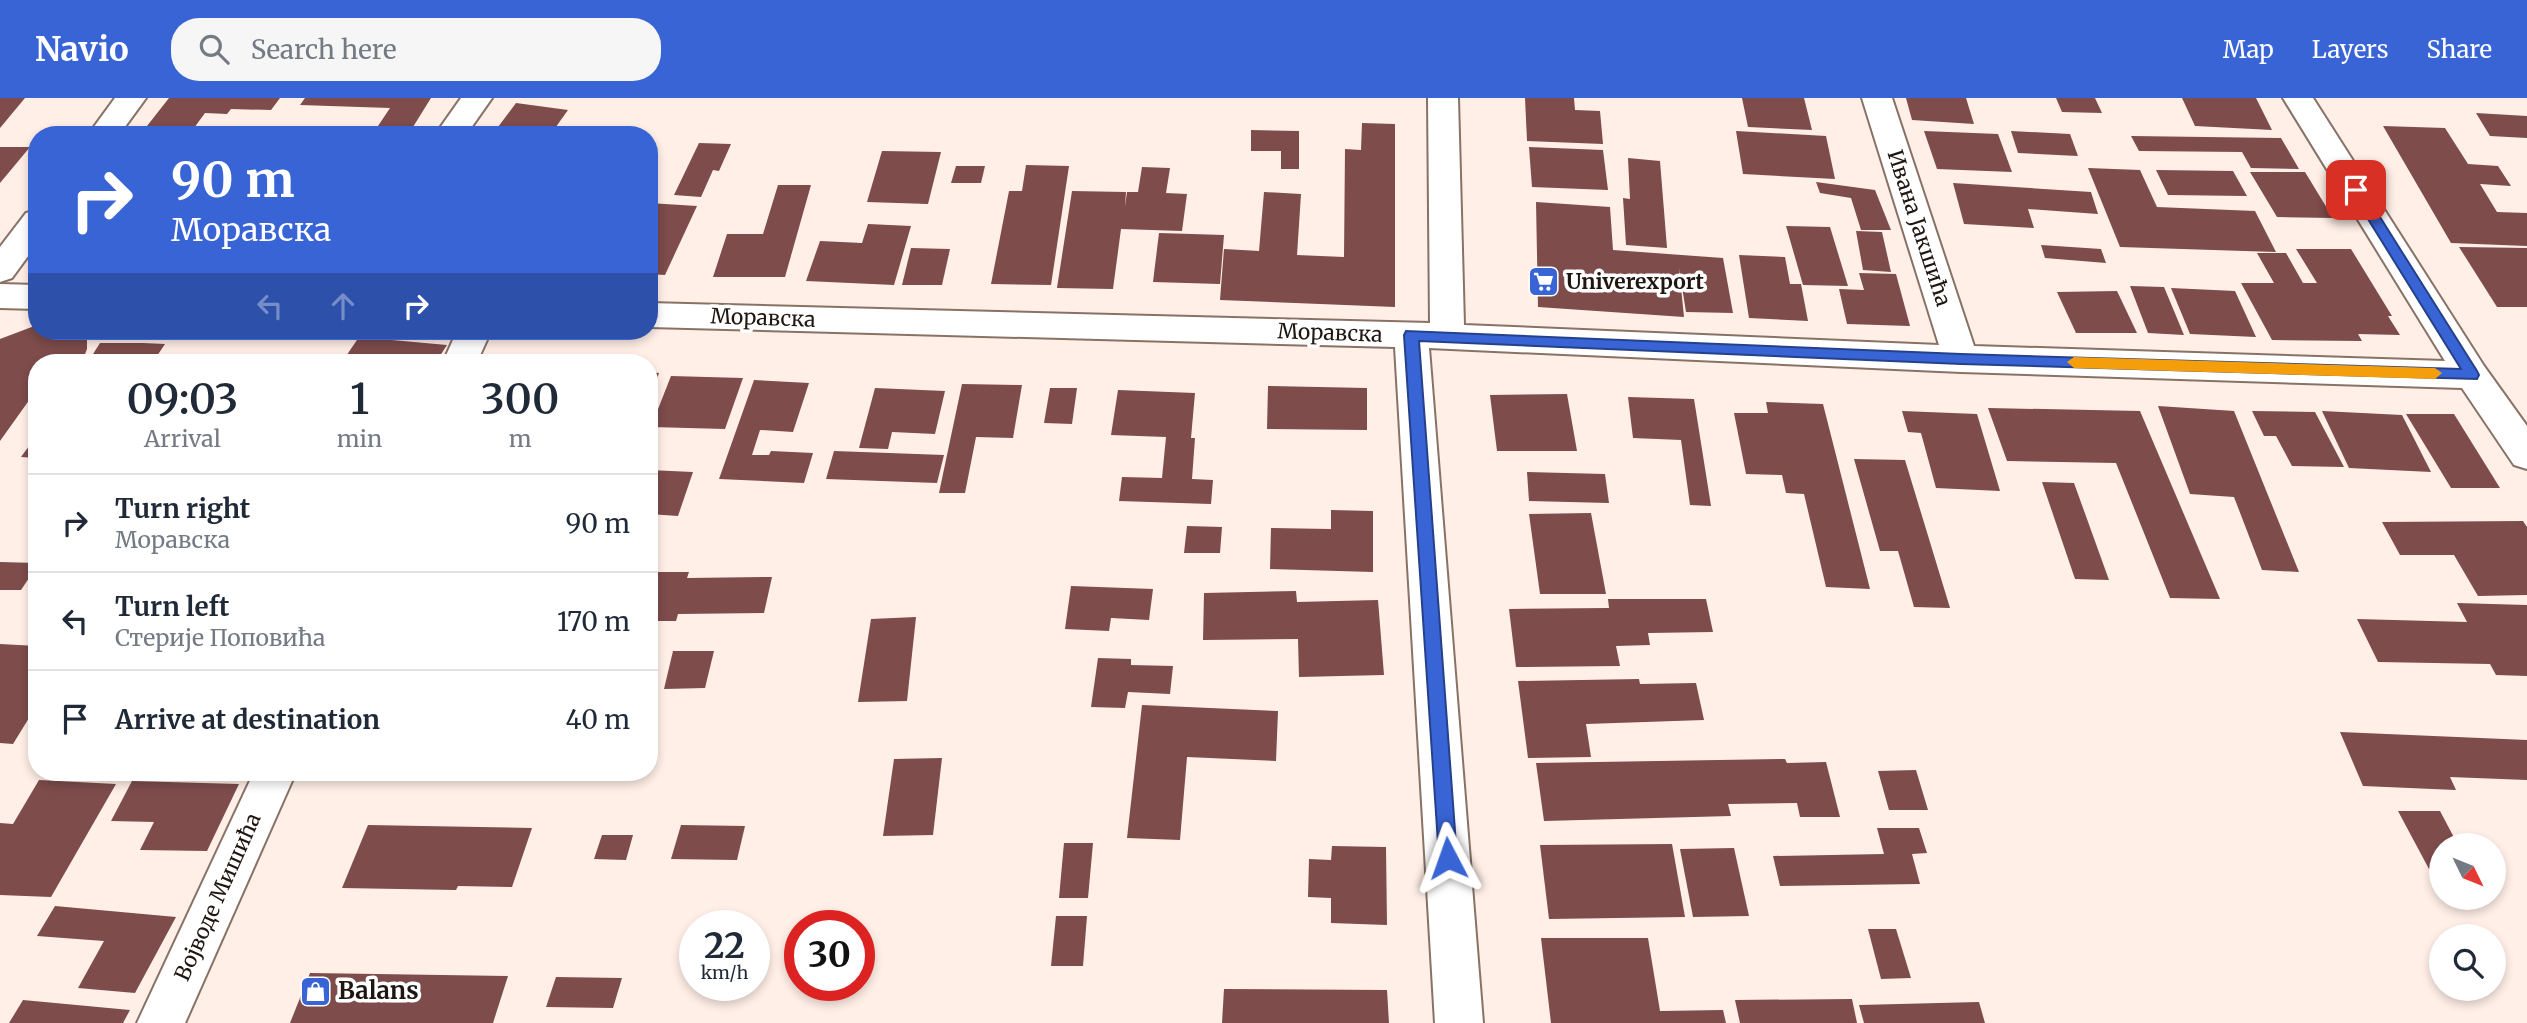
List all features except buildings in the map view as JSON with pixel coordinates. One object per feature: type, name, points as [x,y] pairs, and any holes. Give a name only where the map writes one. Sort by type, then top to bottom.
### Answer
[{"type":"street","points":[[110,126],[131,98]]},
{"type":"street","points":[[457,126],[477,98]]},
{"type":"street","points":[[1443,98],[1429,336],[1459,1023]]},
{"type":"street","name":"Ивана Јакшића","points":[[1877,98],[1961,359]]},
{"type":"street","points":[[2298,98],[2472,375],[2527,455]]},
{"type":"street","points":[[0,270],[28,233]]},
{"type":"street","points":[[0,296],[28,297]]},
{"type":"street","name":"Моравска","points":[[658,315],[1429,336],[1961,359],[2472,375]]},
{"type":"street","name":"Војводе Мишића","points":[[161,1023],[271,781]]},
{"type":"slow traffic","points":[[2074,362],[2435,373]]},
{"type":"place","name":"Univerexport","points":[[1543,282]]},
{"type":"place","name":"Balans","points":[[315,991]]},
{"type":"route","points":[[1448,858],[1411,335],[1961,359],[2472,375],[2356,190]]}]
